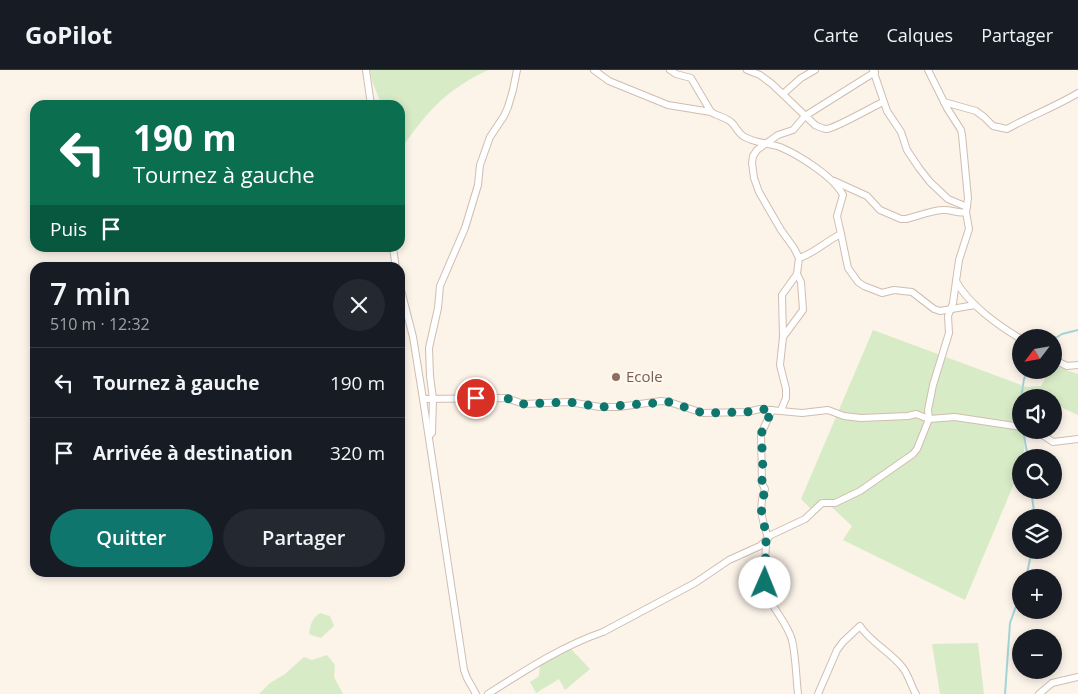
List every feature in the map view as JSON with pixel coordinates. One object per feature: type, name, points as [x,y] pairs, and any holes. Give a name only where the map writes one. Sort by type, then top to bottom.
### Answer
[{"type":"street","points":[[366,70],[370,100]]},
{"type":"street","points":[[429,435],[432,433],[433,398],[429,348],[438,308],[440,286],[465,228],[478,185],[480,165],[490,137],[508,107],[517,70]]},
{"type":"street","points":[[594,70],[609,81],[668,105],[711,112],[733,123],[736,130],[742,136],[780,148],[800,158],[834,181],[867,196],[880,210],[902,219],[906,220],[943,210],[953,210],[959,213],[966,210]]},
{"type":"street","points":[[670,70],[676,74],[691,78],[711,112]]},
{"type":"street","points":[[747,70],[760,75],[815,125],[829,129],[883,102]]},
{"type":"street","points":[[783,94],[801,78],[815,70]]},
{"type":"street","points":[[488,694],[587,637],[602,632],[695,583],[729,560],[760,546],[767,539],[804,519],[822,503],[835,503],[860,491],[913,454],[929,420],[928,410],[933,384],[949,333],[949,310],[953,303],[959,260],[969,229],[966,210],[968,198],[961,130],[928,70]]},
{"type":"street","points":[[781,410],[786,398],[786,389],[780,364],[783,337],[782,295],[797,274],[799,258],[759,192],[754,178],[753,156],[778,135],[793,130],[806,116],[874,71],[883,102],[901,132],[907,150],[930,182],[948,199],[966,210]]},
{"type":"street","points":[[944,102],[976,111],[993,126],[1007,129],[1058,105],[1078,93]]},
{"type":"street","points":[[834,181],[843,195],[837,216],[848,268],[858,282],[876,292],[882,293],[894,290],[912,292],[940,311],[975,305]]},
{"type":"street","points":[[799,258],[811,254],[831,238],[841,234]]},
{"type":"street","points":[[783,337],[803,310],[801,282],[797,274]]},
{"type":"street","points":[[956,281],[975,305],[1012,333]]},
{"type":"street","points":[[405,306],[413,337],[429,435],[464,670],[476,694]]},
{"type":"street","points":[[1062,364],[1067,366],[1078,365]]},
{"type":"street","points":[[423,399],[506,398],[524,404],[569,402],[600,407],[669,402],[703,413],[716,414],[747,412],[760,409],[802,413],[828,410],[844,416],[861,418],[916,414],[929,420],[955,417],[1012,425]]},
{"type":"street","points":[[772,410],[761,434],[762,483],[766,489],[760,502],[767,539],[766,588],[792,641],[798,694]]},
{"type":"street","points":[[1048,439],[1053,442],[1078,438]]},
{"type":"street","points":[[818,694],[837,650],[860,626],[869,638],[880,644],[904,668],[916,694]]},
{"type":"street","points":[[1039,694],[1052,683],[1078,677]]},
{"type":"green space","points":[[370,70],[488,70],[448,94],[419,124],[405,143],[405,100],[380,100],[373,84]]},
{"type":"green space","points":[[873,330],[1027,387],[1041,386],[1044,379],[1062,379],[1062,368],[1078,374],[1078,415],[1062,408],[1062,389],[1012,389],[1012,439],[1026,439],[1024,449],[1012,449],[1012,488],[965,600],[843,540],[852,526],[822,498],[811,509],[801,499]]},
{"type":"green space","points":[[320,613],[330,616],[334,626],[321,638],[309,633],[311,624]]},
{"type":"green space","points":[[978,643],[984,694],[940,694],[932,644]]},
{"type":"green space","points":[[570,648],[590,669],[565,690],[559,679],[536,693],[530,682],[539,676],[540,664]]},
{"type":"green space","points":[[327,655],[335,665],[334,677],[343,694],[259,694],[270,683],[285,674],[304,657],[312,660]]},
{"type":"waterway","points":[[1062,334],[1078,330]]},
{"type":"waterway","points":[[1022,389],[1024,379]]},
{"type":"waterway","points":[[1025,439],[1026,449]]},
{"type":"waterway","points":[[1032,499],[1034,509]]},
{"type":"waterway","points":[[1028,569],[1030,559]]},
{"type":"waterway","points":[[1005,694],[1012,617]]},
{"type":"place","name":"Ecole","points":[[616,377]]},
{"type":"route","points":[[476,398],[506,398],[524,404],[569,402],[600,407],[669,402],[703,413],[716,414],[747,412],[760,409],[772,410],[761,434],[762,483],[766,489],[760,502],[768,538],[766,541],[765,583]]}]
